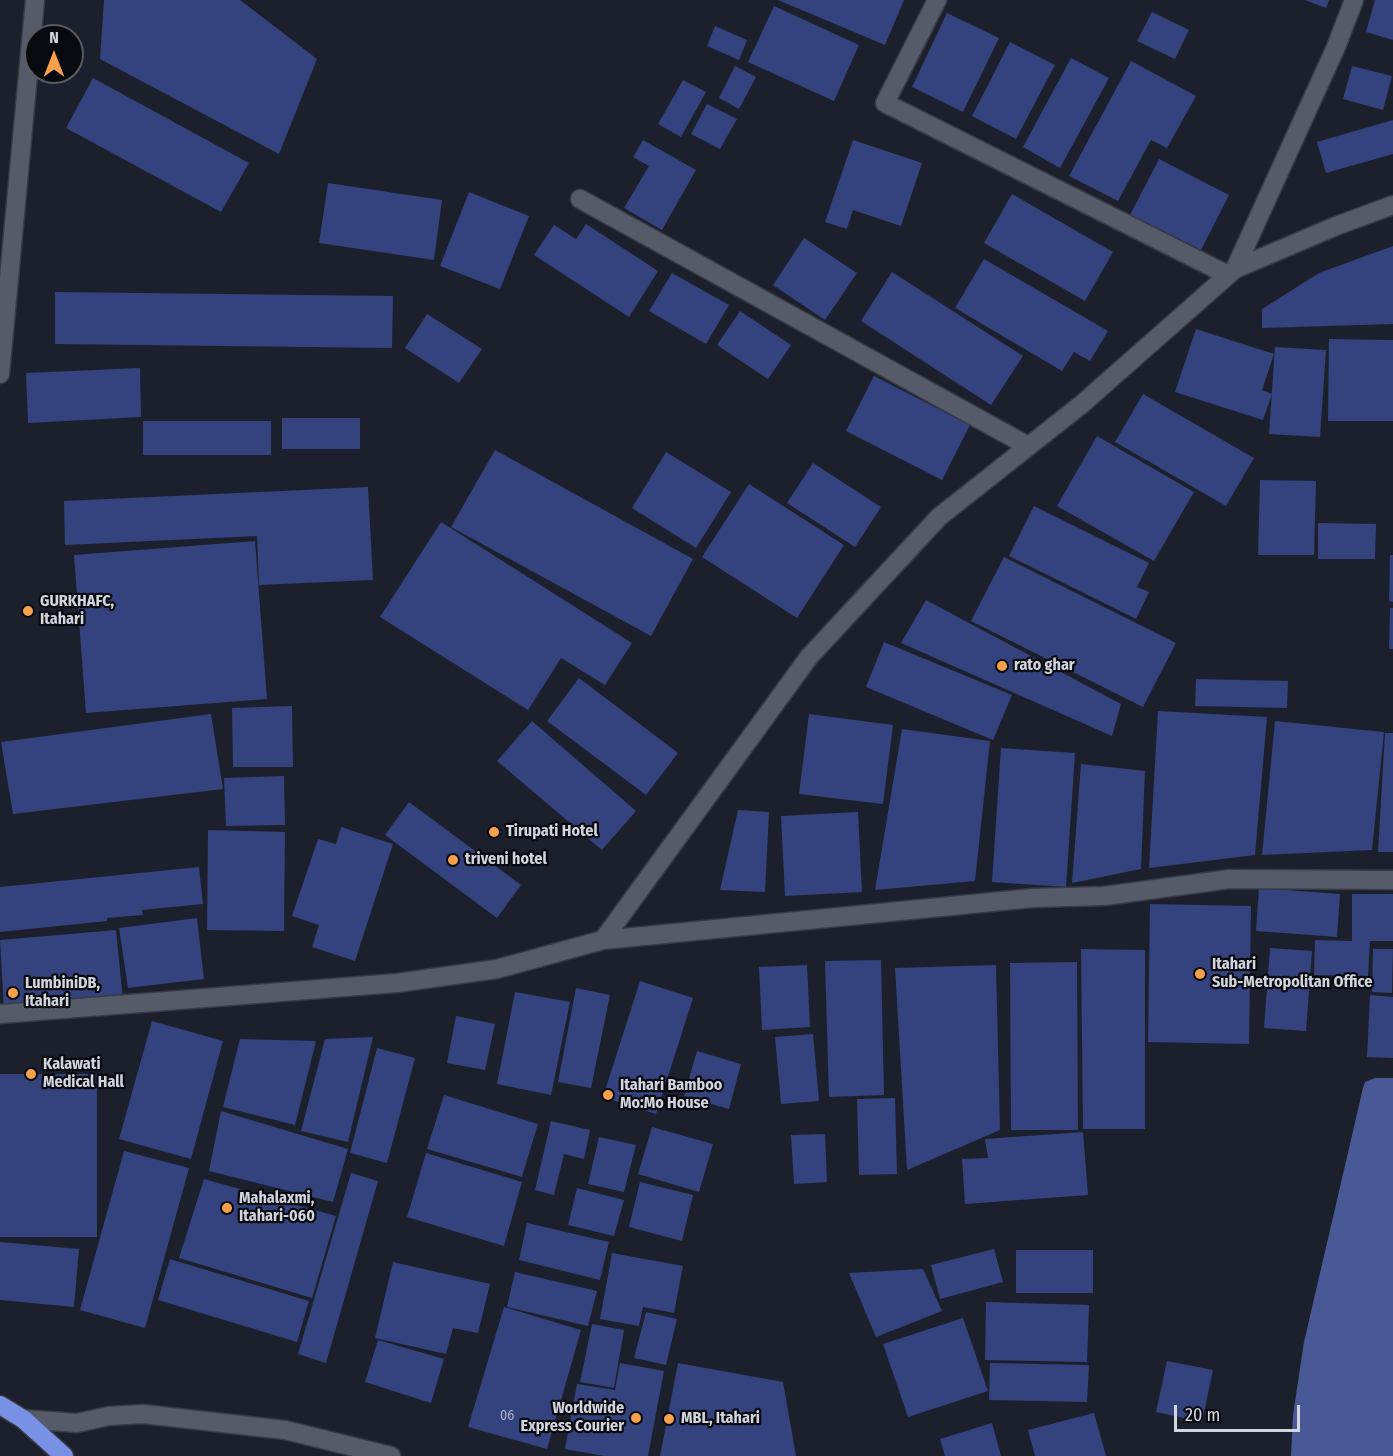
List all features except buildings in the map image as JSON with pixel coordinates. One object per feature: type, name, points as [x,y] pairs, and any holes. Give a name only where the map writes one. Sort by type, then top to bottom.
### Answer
[{"type":"highway","points":[[0,1404],[23,1419],[64,1456]]},
{"type":"street","points":[[0,374],[3,299],[35,0]]},
{"type":"street","points":[[937,0],[885,103],[1232,272]]},
{"type":"street","points":[[1232,272],[1336,47],[1354,0]]},
{"type":"street","points":[[580,199],[1028,446]]},
{"type":"street","points":[[603,940],[809,657],[939,517],[1082,404],[1232,272],[1336,226],[1393,205]]},
{"type":"street","points":[[0,1014],[397,983],[497,969],[603,940],[1034,898],[1104,896],[1230,879],[1393,880]]},
{"type":"street","points":[[23,1419],[77,1423],[109,1416],[143,1414],[285,1430],[392,1456]]},
{"type":"water","points":[[1375,1078],[1393,1078],[1393,1456],[1291,1456],[1293,1415],[1304,1342],[1363,1088],[1365,1082]]},
{"type":"place","name":"GURKHAFC, Itahari","points":[[28,611]]},
{"type":"place","name":"rato ghar","points":[[1002,666]]},
{"type":"place","name":"Tirupati Hotel","points":[[494,832]]},
{"type":"place","name":"triveni hotel","points":[[453,860]]},
{"type":"place","name":"Itahari Sub-Metropolitan Office","points":[[1200,974]]},
{"type":"place","name":"LumbiniDB, Itahari","points":[[13,993]]},
{"type":"place","name":"Kalawati Medical Hall","points":[[31,1074]]},
{"type":"place","name":"Itahari Bamboo Mo:Mo House","points":[[608,1095]]},
{"type":"place","name":"Mahalaxmi, Itahari-060","points":[[227,1208]]},
{"type":"place","name":"Worldwide Express Courier","points":[[636,1418]]},
{"type":"place","name":"MBL, Itahari","points":[[669,1419]]}]
